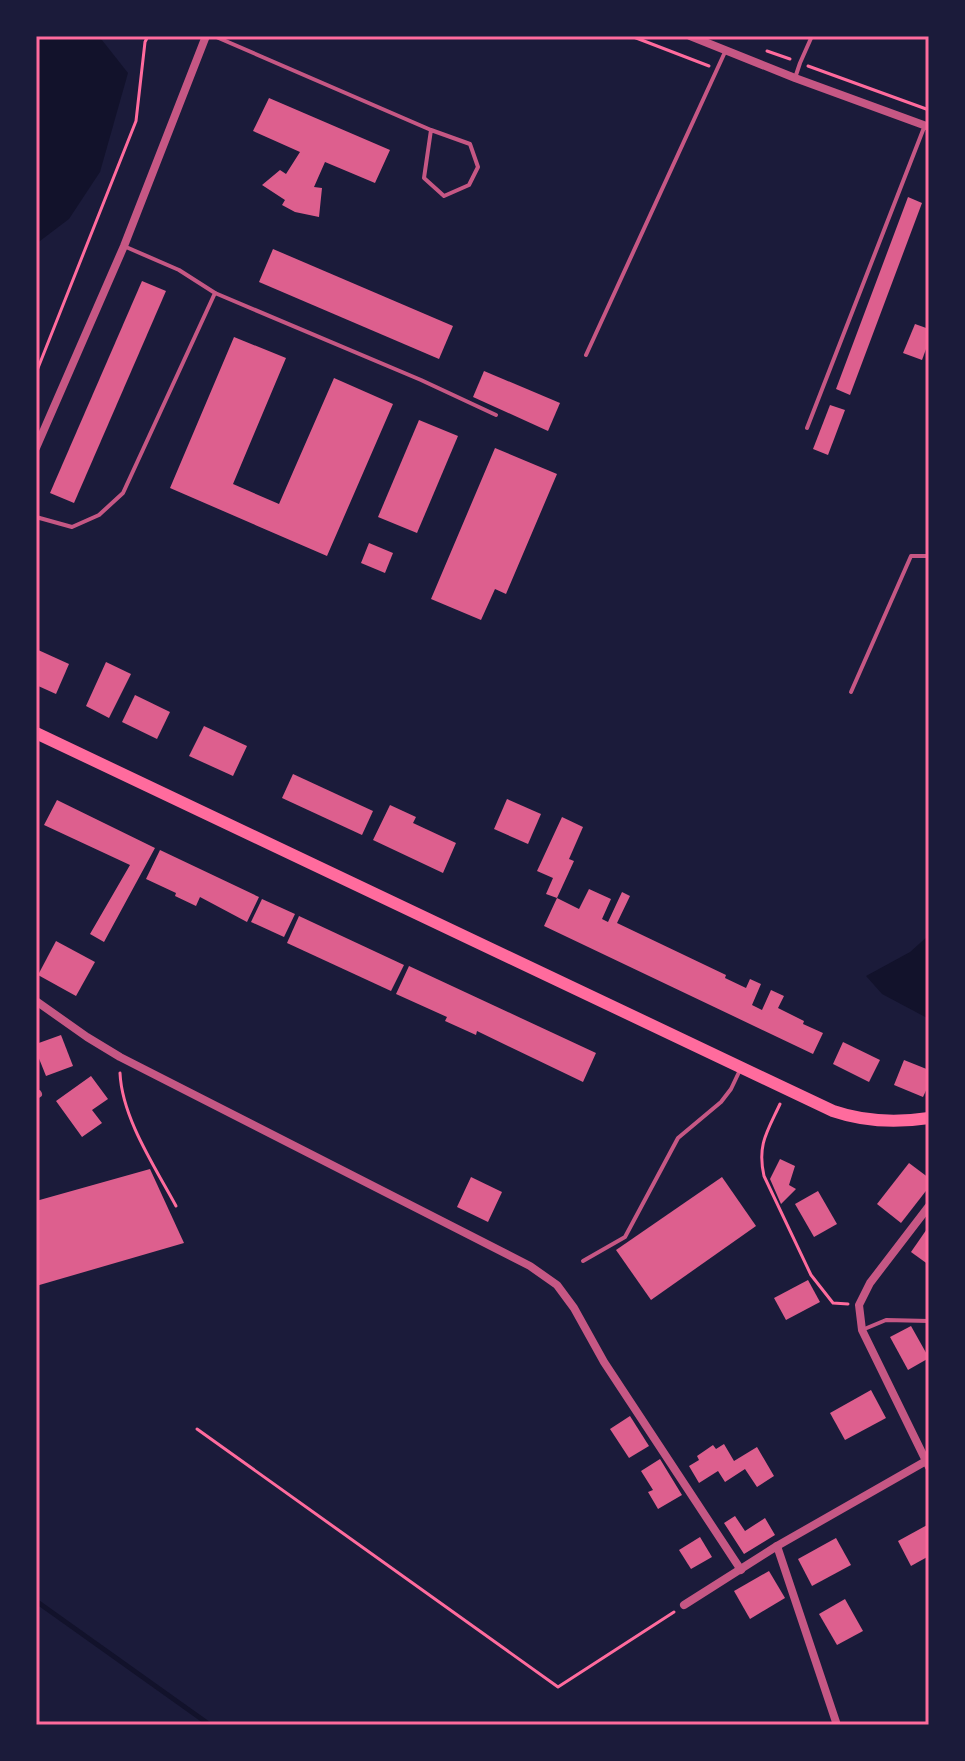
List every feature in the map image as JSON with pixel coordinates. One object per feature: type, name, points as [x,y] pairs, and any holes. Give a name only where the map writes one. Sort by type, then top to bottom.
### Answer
[{"type":"main road","points":[[36,733],[833,1111],[876,1121],[927,1122]]},
{"type":"street","points":[[36,448],[124,246],[206,36]]},
{"type":"street","points":[[690,36],[927,126]]},
{"type":"street","points":[[36,1001],[120,1057],[530,1266],[557,1285],[741,1570]]},
{"type":"street","points":[[684,1605],[777,1546],[928,1464],[862,1330],[859,1305],[870,1283],[929,1206]]},
{"type":"street","points":[[777,1546],[837,1725]]},
{"type":"lane","points":[[214,36],[470,144],[478,167],[469,185],[444,196],[424,178],[431,130]]},
{"type":"lane","points":[[795,78],[812,36]]},
{"type":"lane","points":[[586,355],[726,49]]},
{"type":"lane","points":[[807,428],[927,126]]},
{"type":"lane","points":[[124,246],[179,270],[215,293],[496,415]]},
{"type":"lane","points":[[36,517],[72,527],[99,515],[123,493],[215,293]]},
{"type":"lane","points":[[851,692],[911,556],[929,556]]},
{"type":"lane","points":[[583,1261],[625,1237],[678,1138],[721,1102],[742,1067]]},
{"type":"lane","points":[[862,1330],[886,1320],[929,1321]]},
{"type":"path","points":[[36,373],[136,121],[148,36]]},
{"type":"path","points":[[631,36],[718,69]]},
{"type":"path","points":[[758,48],[929,110]]},
{"type":"path","points":[[120,1057],[121,1088],[133,1124],[176,1206]]},
{"type":"path","points":[[787,1089],[762,1142],[760,1160],[764,1176],[811,1275],[833,1303],[859,1305]]},
{"type":"path","points":[[197,1429],[558,1687],[684,1605]]},
{"type":"shaded area","points":[[36,36],[95,36],[102,40],[128,73],[100,172],[69,219],[36,244]]},
{"type":"shaded area","points":[[929,935],[929,1019],[882,994],[866,976],[910,952]]},
{"type":"building","points":[[269,98],[390,150],[375,183],[325,162],[314,187],[322,188],[319,217],[295,212],[282,205],[285,200],[262,185],[280,170],[286,174],[300,152],[253,131]]},
{"type":"building","points":[[908,197],[922,203],[850,395],[836,389]]},
{"type":"building","points":[[273,249],[453,326],[439,359],[259,282]]},
{"type":"building","points":[[142,281],[166,291],[74,503],[50,493]]},
{"type":"building","points":[[915,324],[929,329],[929,341],[922,360],[903,353]]},
{"type":"building","points":[[234,337],[286,358],[233,484],[279,504],[334,378],[393,404],[327,556],[170,488]]},
{"type":"building","points":[[484,371],[560,403],[548,431],[473,397]]},
{"type":"building","points":[[830,405],[845,410],[828,455],[813,449]]},
{"type":"building","points":[[419,420],[458,436],[417,533],[378,517]]},
{"type":"building","points":[[495,448],[557,474],[506,594],[495,589],[481,620],[431,599]]},
{"type":"building","points":[[369,543],[393,553],[385,573],[361,563]]},
{"type":"building","points":[[36,649],[69,664],[56,694],[36,685]]},
{"type":"building","points":[[106,662],[131,674],[109,718],[86,706]]},
{"type":"building","points":[[135,695],[170,712],[157,739],[122,722]]},
{"type":"building","points":[[204,726],[247,746],[233,776],[189,756]]},
{"type":"building","points":[[293,774],[373,811],[362,835],[282,798]]},
{"type":"building","points":[[507,799],[541,814],[528,844],[494,829]]},
{"type":"building","points":[[57,800],[155,848],[104,942],[90,934],[130,865],[44,825]]},
{"type":"building","points":[[390,805],[416,817],[413,823],[456,843],[443,873],[373,840]]},
{"type":"building","points":[[562,817],[583,827],[569,859],[574,861],[557,898],[546,894],[553,878],[537,871]]},
{"type":"building","points":[[160,850],[259,897],[247,922],[200,897],[196,906],[146,879]]},
{"type":"building","points":[[589,889],[611,899],[602,919],[608,922],[622,892],[630,896],[617,923],[726,975],[725,978],[746,988],[750,979],[761,984],[752,1005],[762,1010],[771,990],[784,996],[778,1008],[823,1033],[813,1054],[544,926],[557,898],[579,909]]},
{"type":"building","points":[[262,899],[295,914],[284,937],[251,922]]},
{"type":"building","points":[[299,916],[404,965],[391,991],[287,943]]},
{"type":"building","points":[[56,941],[95,962],[76,996],[38,975]]},
{"type":"building","points":[[409,966],[596,1053],[583,1082],[477,1031],[476,1035],[445,1021],[447,1017],[396,994]]},
{"type":"building","points":[[61,1035],[73,1066],[46,1076],[36,1044]]},
{"type":"building","points":[[843,1042],[880,1060],[869,1082],[833,1064]]},
{"type":"building","points":[[904,1060],[929,1070],[929,1084],[923,1097],[894,1085]]},
{"type":"building","points":[[91,1076],[108,1099],[92,1110],[102,1123],[82,1137],[56,1101]]},
{"type":"building","points":[[780,1159],[795,1166],[789,1185],[796,1189],[781,1204],[770,1179]]},
{"type":"building","points":[[909,1163],[929,1178],[929,1187],[901,1223],[877,1204]]},
{"type":"building","points":[[150,1169],[184,1243],[36,1286],[36,1201]]},
{"type":"building","points":[[471,1177],[502,1192],[488,1222],[457,1207]]},
{"type":"building","points":[[722,1177],[756,1226],[651,1300],[616,1250]]},
{"type":"building","points":[[818,1191],[837,1224],[814,1237],[795,1204]]},
{"type":"building","points":[[929,1226],[929,1265],[911,1252]]},
{"type":"building","points":[[808,1280],[820,1302],[786,1320],[774,1298]]},
{"type":"building","points":[[911,1326],[929,1358],[908,1370],[890,1337]]},
{"type":"building","points":[[871,1390],[886,1418],[845,1440],[830,1413]]},
{"type":"building","points":[[630,1416],[649,1446],[629,1458],[610,1429]]},
{"type":"building","points":[[724,1444],[734,1461],[757,1447],[774,1476],[757,1487],[745,1469],[725,1482],[718,1471],[699,1483],[689,1466],[713,1445],[716,1449]]},
{"type":"building","points":[[660,1459],[682,1495],[658,1509],[648,1492],[653,1490],[641,1471]]},
{"type":"building","points":[[735,1516],[745,1531],[765,1518],[775,1535],[744,1554],[724,1523]]},
{"type":"building","points":[[929,1524],[929,1556],[911,1566],[898,1541]]},
{"type":"building","points":[[700,1537],[712,1557],[691,1569],[679,1550]]},
{"type":"building","points":[[836,1538],[851,1565],[812,1586],[798,1559]]},
{"type":"building","points":[[769,1571],[785,1598],[750,1619],[734,1591]]},
{"type":"building","points":[[845,1599],[863,1631],[837,1645],[819,1614]]},
{"type":"waterway","points":[[36,1601],[210,1725]]}]
